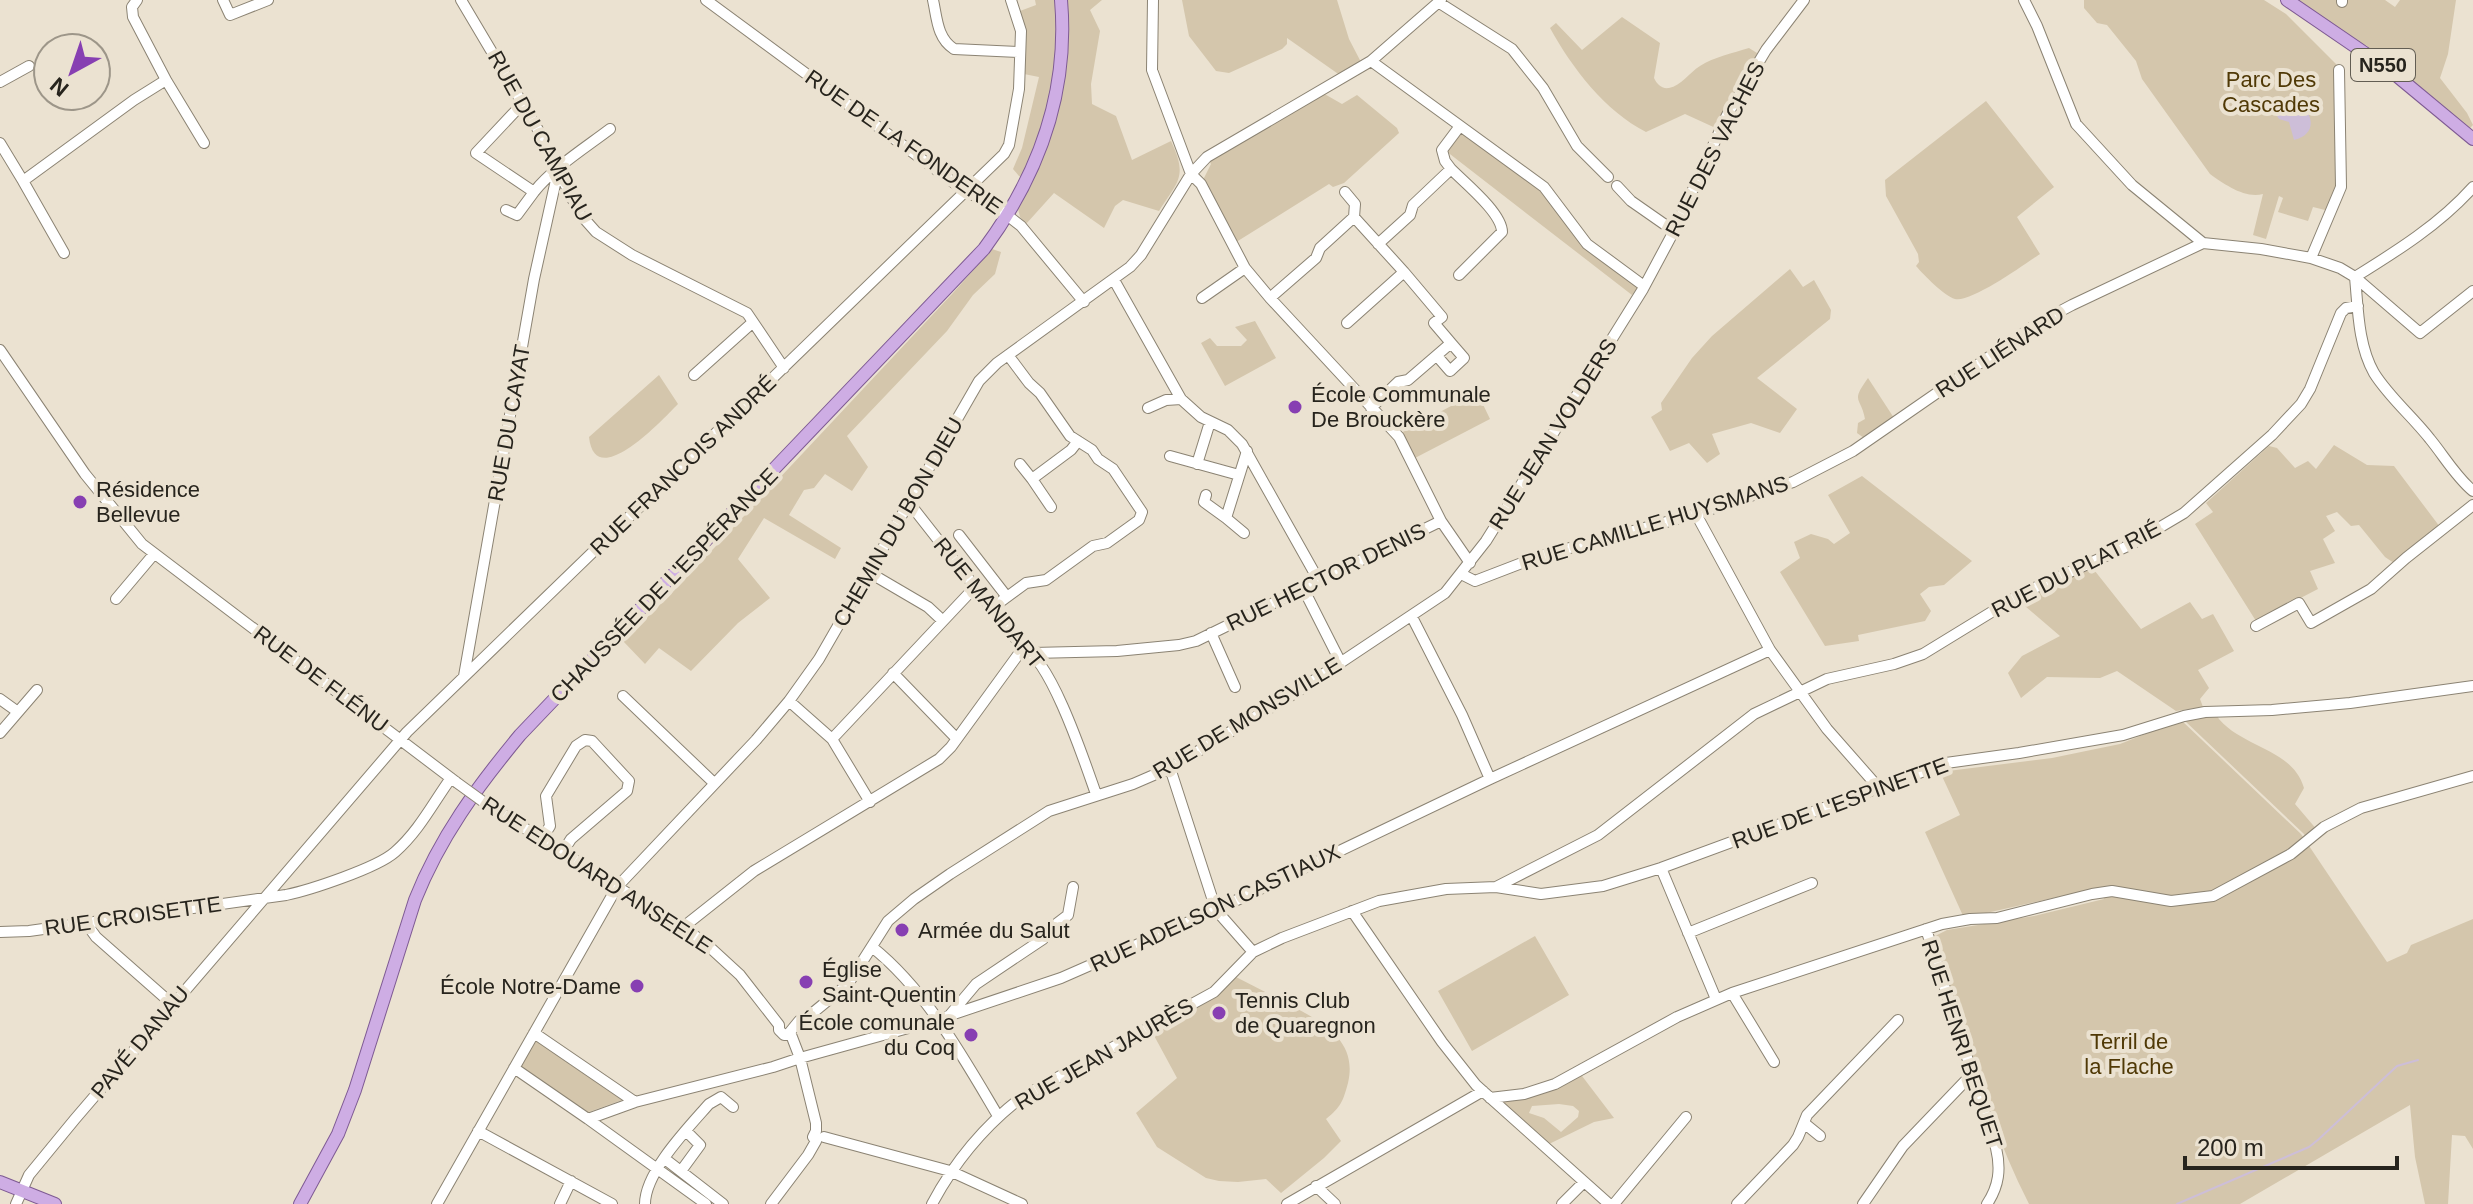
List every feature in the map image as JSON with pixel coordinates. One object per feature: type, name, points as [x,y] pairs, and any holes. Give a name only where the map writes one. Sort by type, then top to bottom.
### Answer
[{"type":"main road","name":"CHAUSSÉE DE L'ESPÉRANCE","points":[[300,1204],[328,1154],[346,1113],[426,871],[464,806],[520,735],[970,265],[1008,216],[1036,162],[1051,120],[1062,49],[1061,0]]},
{"type":"main road","name":"N550","points":[[2287,0],[2391,71],[2473,139]]},
{"type":"main road","points":[[0,1182],[55,1204]]},
{"type":"street","points":[[137,0],[132,7],[133,17],[204,143]]},
{"type":"street","points":[[223,0],[230,15],[268,0]]},
{"type":"street","name":"RUE DU CAMPIAU","points":[[461,0],[523,103],[580,214],[596,232],[632,255],[747,313],[784,368]]},
{"type":"street","name":"RUE DE LA FONDERIE","points":[[706,0],[965,191],[994,205],[1021,226],[1084,302]]},
{"type":"street","points":[[933,0],[940,35],[954,49],[1020,52]]},
{"type":"street","name":"RUE FRANCOIS ANDRÉ","points":[[401,739],[996,162],[1009,145],[1017,104],[1021,31],[1011,0]]},
{"type":"street","points":[[1153,0],[1152,70],[1191,174],[1201,184],[1245,268],[1399,437],[1441,521],[1470,563]]},
{"type":"street","name":"RUE DES VACHES","points":[[1634,304],[1674,231],[1727,115],[1766,50],[1804,0]]},
{"type":"street","points":[[2024,0],[2076,124],[2132,185],[2203,243],[2311,258],[2340,268],[2355,277],[2420,333],[2473,291]]},
{"type":"street","points":[[1440,1],[1512,49],[1543,88],[1577,146],[1608,177]]},
{"type":"street","name":"CHEMIN DU BON DIEU","points":[[437,1204],[617,887],[789,701],[819,659],[987,371],[1114,280],[1141,255],[1191,174],[1207,157],[1371,61],[1440,1]]},
{"type":"street","points":[[1371,61],[1544,187],[1587,244],[1644,286]]},
{"type":"street","points":[[0,82],[29,66]]},
{"type":"street","points":[[2311,258],[2341,187],[2339,70]]},
{"type":"street","points":[[23,181],[166,80]]},
{"type":"street","points":[[523,103],[476,153],[534,192]]},
{"type":"street","points":[[1459,275],[1502,232],[1503,227],[1445,161],[1442,150],[1460,126]]},
{"type":"street","points":[[506,210],[517,215],[545,178],[610,129]]},
{"type":"street","points":[[0,143],[64,253]]},
{"type":"street","points":[[1378,244],[1410,215],[1413,205],[1451,169]]},
{"type":"street","name":"RUE DU CAYAT","points":[[464,676],[534,279],[558,171]]},
{"type":"street","points":[[1617,186],[1631,201],[1674,231]]},
{"type":"street","points":[[2355,277],[2453,208],[2473,187]]},
{"type":"street","points":[[1270,298],[1316,258],[1320,248],[1354,217],[1355,204],[1345,192]]},
{"type":"street","points":[[1354,217],[1442,317],[1434,323],[1464,358],[1450,371],[1437,356]]},
{"type":"street","name":"RUE LIÉNARD","points":[[1847,454],[2038,323],[2203,243]]},
{"type":"street","points":[[1202,298],[1245,268]]},
{"type":"street","points":[[1347,323],[1404,272]]},
{"type":"street","points":[[2355,277],[2364,348],[2373,372],[2473,491]]},
{"type":"street","points":[[1114,280],[1181,399],[1201,417],[1236,436],[1247,451],[1319,581]]},
{"type":"street","name":"RUE JEAN VOLDERS","points":[[1470,563],[1634,304]]},
{"type":"street","name":"RUE DU PLAT RIÉ","points":[[1496,887],[1598,835],[1744,721],[1827,679],[1923,654],[2021,594],[2130,545],[2184,513],[2272,435],[2301,404],[2341,313],[2346,308],[2358,306]]},
{"type":"street","points":[[694,375],[752,323]]},
{"type":"street","points":[[1371,408],[1398,382],[1408,380],[1451,343]]},
{"type":"street","name":"RUE DE FLÉNU","points":[[0,350],[94,486],[136,538],[401,739]]},
{"type":"street","points":[[992,608],[1026,583],[1046,580],[1093,546],[1107,543],[1139,520],[1142,512],[1113,469],[1070,436],[1008,355]]},
{"type":"street","points":[[1148,408],[1166,400],[1181,399]]},
{"type":"street","points":[[1197,464],[1210,422]]},
{"type":"street","points":[[1032,479],[1071,450],[1078,441]]},
{"type":"street","points":[[1226,518],[1247,451]]},
{"type":"street","name":"RUE CAMILLE HUYSMANS","points":[[1461,574],[1475,581],[1540,556],[1772,491],[1847,454]]},
{"type":"street","points":[[1170,456],[1239,475]]},
{"type":"street","points":[[1020,464],[1051,507]]},
{"type":"street","points":[[1206,495],[1204,502],[1244,533]]},
{"type":"street","name":"RUE MANDART","points":[[910,504],[1044,670],[1067,717],[1096,794]]},
{"type":"street","points":[[2256,626],[2299,603],[2311,623],[2371,589],[2473,505]]},
{"type":"street","points":[[1696,514],[1770,650],[1827,729],[1878,787]]},
{"type":"street","name":"RUE HECTOR DENIS","points":[[1028,650],[1117,651],[1196,641],[1441,521]]},
{"type":"street","points":[[959,535],[1007,597]]},
{"type":"street","points":[[116,599],[154,554]]},
{"type":"street","name":"RUE DE MONSVILLE","points":[[793,1033],[799,1021],[842,990],[883,927],[938,882],[1039,816],[1170,768],[1412,617],[1445,593],[1470,563]]},
{"type":"street","points":[[870,573],[928,607],[943,621]]},
{"type":"street","points":[[832,739],[975,587]]},
{"type":"street","points":[[1303,588],[1341,663]]},
{"type":"street","points":[[1412,617],[1462,715],[1490,779]]},
{"type":"street","name":"RUE HECTOR DENIS","points":[[1211,633],[1235,687]]},
{"type":"street","points":[[682,928],[754,871],[939,759],[1028,650]]},
{"type":"street","name":"RUE ADELSON CASTIAUX","points":[[588,1119],[635,1102],[944,1018],[1061,978],[1216,910],[1770,650]]},
{"type":"street","points":[[893,673],[957,739]]},
{"type":"street","name":"RUE DE L'ESPINETTE","points":[[1496,887],[1541,894],[1612,884],[1946,763],[2123,735],[2205,712],[2334,704],[2473,686]]},
{"type":"street","points":[[0,733],[37,690]]},
{"type":"street","points":[[623,696],[714,783]]},
{"type":"street","points":[[0,699],[18,712]]},
{"type":"street","points":[[789,701],[832,739],[870,802]]},
{"type":"street","name":"RUE EDOUARD ANSEELE","points":[[401,739],[485,803],[682,928],[726,961],[784,1035],[793,1033]]},
{"type":"street","name":"PAVÉ DANAU","points":[[16,1204],[29,1175],[38,1164],[401,739]]},
{"type":"street","points":[[541,840],[550,826],[546,796],[576,746],[585,740],[592,741],[629,781],[627,791],[571,839],[562,853]]},
{"type":"street","points":[[1170,768],[1216,910],[1253,952]]},
{"type":"street","points":[[1287,1204],[1487,1095],[1524,1094],[1555,1084],[1677,1017],[1732,993],[1957,920],[1997,918],[2112,891],[2171,901],[2213,896],[2291,854],[2324,827],[2361,808],[2473,776]]},
{"type":"street","name":"RUE CROISETTE","points":[[0,932],[24,932],[286,895],[313,888],[390,856],[424,819],[453,780]]},
{"type":"street","points":[[1661,868],[1716,999]]},
{"type":"street","points":[[1688,933],[1812,883]]},
{"type":"street","points":[[944,1018],[976,984],[1043,939],[1068,915],[1073,887]]},
{"type":"street","name":"RUE JEAN JAURÈS","points":[[932,1204],[950,1171],[974,1140],[1022,1097],[1214,992],[1253,952],[1379,901],[1415,893],[1496,887]]},
{"type":"street","points":[[1352,911],[1442,1042],[1487,1095],[1612,1204],[1686,1117]]},
{"type":"street","points":[[86,923],[96,937],[172,1004]]},
{"type":"street","name":"RUE HENRI BEQUET","points":[[1926,929],[1999,1160],[1997,1186],[1987,1204]]},
{"type":"street","points":[[872,947],[944,1018],[998,1116]]},
{"type":"street","points":[[1732,993],[1774,1062]]},
{"type":"street","points":[[1737,1204],[1793,1145],[1807,1115],[1898,1020]]},
{"type":"street","points":[[534,1033],[635,1102]]},
{"type":"street","points":[[771,1204],[819,1136],[800,1058],[802,1047],[793,1033]]},
{"type":"street","points":[[514,1068],[706,1204]]},
{"type":"street","points":[[1863,1204],[1903,1146],[1972,1074]]},
{"type":"street","points":[[645,1204],[647,1186],[657,1168],[709,1104],[721,1097],[731,1078]]},
{"type":"street","points":[[721,1097],[733,1107]]},
{"type":"street","points":[[1804,1123],[1820,1136]]},
{"type":"street","points":[[478,1131],[571,1181],[597,1200],[612,1204]]},
{"type":"street","points":[[681,1171],[700,1145],[686,1131]]},
{"type":"street","points":[[819,1136],[950,1171],[1022,1204]]},
{"type":"street","points":[[665,1159],[723,1204]]},
{"type":"street","points":[[560,1204],[571,1181]]},
{"type":"street","points":[[1562,1204],[1584,1182]]},
{"type":"street","points":[[1316,1186],[1335,1204]]},
{"type":"green space","points":[[1035,0],[1102,0],[1090,10],[1100,31],[1091,84],[1092,104],[1116,116],[1132,160],[1171,141],[1180,171],[1159,211],[1123,200],[1115,206],[1104,228],[1054,193],[1026,224],[1020,217],[1016,201],[1027,180],[1013,169],[1022,148],[1039,77],[1019,73],[1015,13],[1036,5]]},
{"type":"green space","points":[[1182,0],[1337,0],[1349,39],[1363,66],[1344,78],[1287,38],[1287,44],[1282,49],[1229,73],[1216,71],[1189,36]]},
{"type":"green space","name":"Parc Des Cascades","points":[[2084,0],[2264,0],[2286,14],[2336,64],[2336,143],[2340,186],[2329,211],[2313,207],[2308,221],[2278,212],[2283,198],[2279,196],[2266,239],[2253,235],[2263,194],[2242,193],[2210,174],[2142,79],[2136,61],[2107,25],[2097,23],[2084,8]]},
{"type":"green space","points":[[2295,0],[2385,0],[2395,7],[2400,0],[2456,0],[2448,54],[2440,78],[2473,125],[2468,130],[2366,45]]},
{"type":"green space","points":[[1622,17],[1660,43],[1654,78],[1664,88],[1678,85],[1700,66],[1717,58],[1749,48],[1757,53],[1755,65],[1720,130],[1685,114],[1646,132],[1631,123],[1591,87],[1550,28],[1556,23],[1582,50]]},
{"type":"green space","points":[[1321,92],[1342,104],[1357,95],[1399,133],[1344,183],[1333,187],[1329,184],[1233,244],[1201,184],[1211,164],[1207,157]]},
{"type":"green space","points":[[1986,101],[2054,187],[2017,217],[2040,254],[1985,289],[1963,299],[1955,299],[1940,290],[1916,266],[1918,254],[1886,196],[1885,180]]},
{"type":"green space","points":[[1458,135],[1467,135],[1546,193],[1570,227],[1639,286],[1632,295],[1446,151]]},
{"type":"green space","points":[[992,249],[1001,252],[995,274],[973,295],[947,331],[847,436],[868,467],[852,491],[825,474],[814,488],[804,490],[789,515],[841,548],[835,559],[764,518],[738,559],[770,598],[738,623],[691,671],[659,648],[645,664],[623,641],[671,594]]},
{"type":"green space","points":[[1790,269],[1803,287],[1814,280],[1831,310],[1830,319],[1757,378],[1797,409],[1780,433],[1751,423],[1712,434],[1720,454],[1707,463],[1689,443],[1670,451],[1651,417],[1662,410],[1661,403],[1692,358],[1712,336]]},
{"type":"green space","points":[[1255,321],[1276,358],[1225,386],[1201,343],[1210,338],[1217,346],[1241,346],[1247,340],[1235,327]]},
{"type":"green space","points":[[659,375],[678,404],[631,447],[604,458],[594,452],[589,437]]},
{"type":"green space","points":[[1868,378],[1894,418],[1864,438],[1857,433],[1858,423],[1865,419],[1858,396]]},
{"type":"green space","points":[[1477,392],[1490,419],[1415,458],[1401,433]]},
{"type":"green space","points":[[2334,445],[2367,465],[2394,466],[2440,527],[2394,563],[2385,557],[2359,525],[2351,526],[2337,512],[2326,516],[2335,531],[2323,539],[2335,563],[2310,571],[2318,589],[2256,621],[2195,524],[2213,512],[2206,503],[2269,446],[2277,448],[2295,468],[2308,461],[2316,469]]},
{"type":"green space","points":[[1862,476],[1972,561],[1944,585],[1929,587],[1920,594],[1931,611],[1925,621],[1858,635],[1859,641],[1825,646],[1780,572],[1800,558],[1794,542],[1811,534],[1834,544],[1850,533],[1828,495]]},
{"type":"green space","points":[[2087,561],[2141,629],[2190,602],[2202,619],[2213,614],[2234,651],[2198,670],[2209,688],[2200,699],[2203,707],[2176,711],[2117,671],[2100,678],[2047,677],[2021,698],[2008,673],[2022,656],[2060,636],[2011,594]]},
{"type":"green space","points":[[2216,715],[2238,735],[2277,756],[2298,774],[2304,788],[2295,804],[2318,831],[2308,841],[2185,721],[2184,716]]},
{"type":"green space","name":"Terril de la Flache","points":[[2181,720],[2301,834],[2387,962],[2407,953],[2411,945],[2473,919],[2473,1149],[2465,1136],[2452,1135],[2448,1204],[2425,1204],[2415,1157],[2410,1105],[2240,1204],[2029,1204],[1988,1106],[1935,936],[1947,930],[2034,916],[2104,899],[2098,888],[1964,918],[1925,832],[1960,815],[1941,774],[2052,758],[2120,744]]},
{"type":"green space","points":[[1535,936],[1569,995],[1472,1051],[1438,991]]},
{"type":"green space","points":[[1234,976],[1325,1026],[1335,1034],[1348,1055],[1350,1068],[1345,1095],[1326,1119],[1341,1141],[1281,1193],[1266,1179],[1238,1182],[1206,1178],[1157,1147],[1136,1113],[1177,1078],[1151,1030]]},
{"type":"green space","points":[[536,1041],[622,1100],[586,1113],[520,1068]]},
{"type":"green space","points":[[1579,1072],[1614,1118],[1594,1122],[1547,1145],[1502,1104],[1506,1099]],"holes":[[[1532,1106],[1573,1106],[1579,1111],[1578,1117],[1561,1132],[1544,1118],[1529,1113]]]},
{"type":"shaded area","points":[[2287,101],[2303,108],[2310,119],[2308,132],[2294,140],[2289,122],[2279,119],[2275,113],[2278,105]]},
{"type":"waterway","points":[[2177,1204],[2309,1147],[2397,1066],[2418,1060]]},
{"type":"place","name":"École Communale De Brouckère","points":[[1295,407]]},
{"type":"place","name":"Résidence Bellevue","points":[[80,502]]},
{"type":"place","name":"Armée du Salut","points":[[902,930]]},
{"type":"place","name":"Église Saint-Quentin","points":[[806,982]]},
{"type":"place","name":"École Notre-Dame","points":[[637,986]]},
{"type":"place","name":"Tennis Club de Quaregnon","points":[[1219,1013]]},
{"type":"place","name":"École comunale du Coq","points":[[971,1035]]}]
